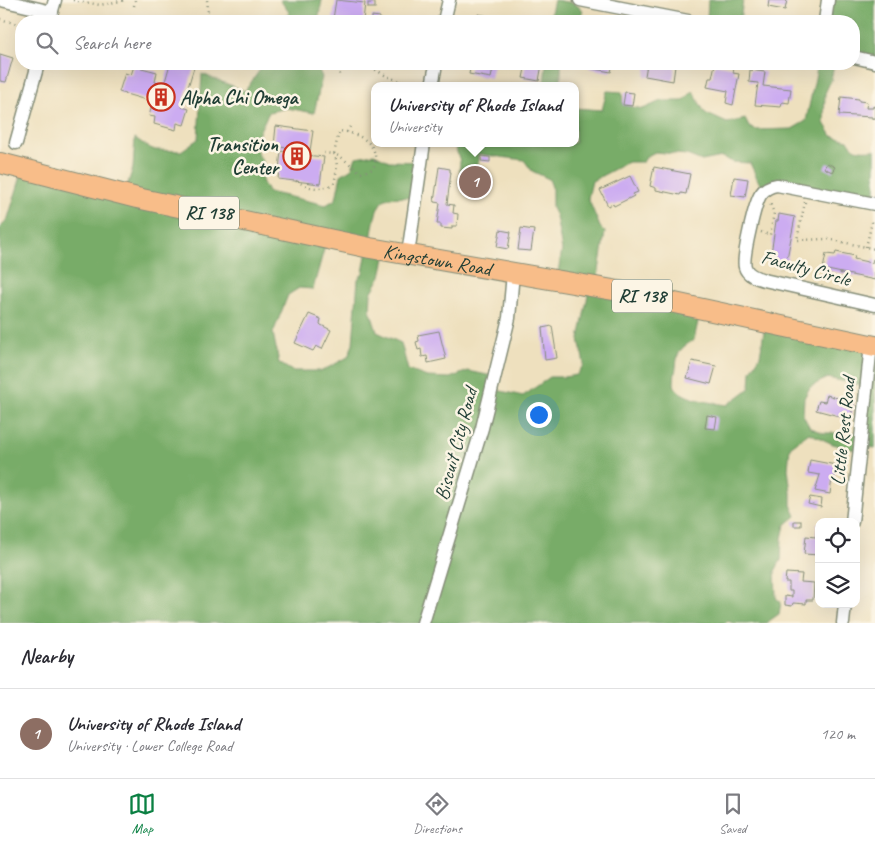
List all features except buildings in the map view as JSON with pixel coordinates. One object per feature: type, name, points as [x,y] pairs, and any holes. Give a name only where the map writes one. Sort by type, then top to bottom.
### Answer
[{"type":"main road","name":"Kingstown Road","points":[[0,163],[137,198],[408,254],[619,291],[873,346]]},
{"type":"street","points":[[1,0],[52,11]]},
{"type":"street","points":[[445,15],[449,0]]},
{"type":"street","points":[[580,0],[657,15]]},
{"type":"street","points":[[826,15],[828,0]]},
{"type":"street","points":[[860,58],[875,62]]},
{"type":"street","points":[[16,144],[36,70]]},
{"type":"street","points":[[408,254],[423,147]]},
{"type":"street","points":[[763,191],[768,187],[777,185],[875,204]]},
{"type":"street","name":"Faculty Circle","points":[[763,191],[757,200],[744,257],[745,268],[750,274],[764,280],[875,304]]},
{"type":"street","name":"Biscuit City Road","points":[[423,623],[482,428],[509,318],[513,273]]},
{"type":"street","name":"Little Rest Road","points":[[852,518],[873,346]]},
{"type":"street","points":[[843,623],[845,608]]},
{"type":"path","points":[[73,0],[100,5],[126,0]]},
{"type":"path","points":[[134,6],[135,0]]},
{"type":"path","points":[[207,15],[208,0]]},
{"type":"path","points":[[0,19],[15,23]]},
{"type":"path","points":[[338,70],[341,78]]},
{"type":"path","points":[[376,70],[402,82]]},
{"type":"path","points":[[347,132],[351,125]]},
{"type":"path","points":[[296,181],[306,186],[322,189],[334,184],[337,160],[334,154],[339,131],[360,136],[371,146]]},
{"type":"path","points":[[324,153],[341,156],[361,173],[373,169],[377,160],[372,147]]},
{"type":"path","points":[[806,190],[797,240],[828,239],[875,249]]},
{"type":"path","points":[[750,230],[770,235],[774,213],[763,191]]},
{"type":"path","points":[[866,247],[873,218]]},
{"type":"green space","points":[[280,0],[322,0],[319,15],[288,15],[289,12]]},
{"type":"green space","points":[[554,0],[574,3],[583,10],[582,15],[550,15]]},
{"type":"green space","points":[[708,0],[743,0],[741,15],[707,15]]},
{"type":"green space","points":[[829,0],[875,0],[875,66],[860,62],[860,15],[826,15]]},
{"type":"green space","points":[[260,70],[319,70],[322,77],[314,113],[287,108],[269,112],[258,136],[257,149],[263,161],[262,181],[268,192],[326,205],[336,199],[341,175],[352,168],[356,157],[374,154],[389,161],[419,162],[415,198],[396,197],[386,199],[379,207],[374,221],[370,248],[386,253],[381,276],[371,293],[370,310],[377,332],[401,343],[408,370],[427,377],[450,378],[468,371],[492,376],[492,389],[523,396],[550,377],[577,375],[584,364],[579,339],[588,295],[556,283],[562,250],[556,216],[552,208],[552,187],[549,179],[532,171],[524,160],[478,154],[478,173],[474,188],[459,185],[460,161],[455,147],[579,147],[579,108],[602,110],[607,91],[622,92],[623,105],[643,109],[661,101],[683,101],[693,91],[705,113],[727,123],[745,119],[749,127],[755,130],[792,129],[806,121],[817,70],[833,70],[825,93],[824,123],[832,136],[848,140],[856,149],[875,150],[875,204],[780,187],[764,193],[750,163],[733,162],[722,157],[702,161],[687,155],[655,152],[647,156],[643,162],[628,162],[592,181],[588,198],[600,227],[605,232],[596,290],[700,312],[694,340],[682,348],[677,358],[674,384],[677,389],[689,397],[727,405],[750,388],[751,371],[760,356],[765,325],[875,350],[875,448],[860,445],[859,451],[833,444],[809,433],[790,447],[788,469],[791,505],[796,516],[785,525],[782,538],[781,560],[775,571],[776,598],[781,602],[779,614],[766,623],[734,623],[727,621],[726,623],[0,623],[0,228],[8,218],[22,173],[123,198],[133,168],[135,138],[155,150],[181,151],[198,139],[202,74],[245,91]],"holes":[[[326,242],[367,250],[363,273],[358,279],[353,344],[348,357],[322,371],[292,371],[279,363],[273,333],[288,295],[299,288],[313,289]],[[827,378],[867,386],[860,433],[824,433],[810,428],[803,415],[804,398],[810,387]]]},
{"type":"green space","points":[[545,70],[561,70],[561,82],[544,82]]},
{"type":"place","name":"Alpha Chi Omega","points":[[161,97]]},
{"type":"place","name":"Transition Center","points":[[297,156]]},
{"type":"place","name":"University of Rhode Island","points":[[475,182]]}]
